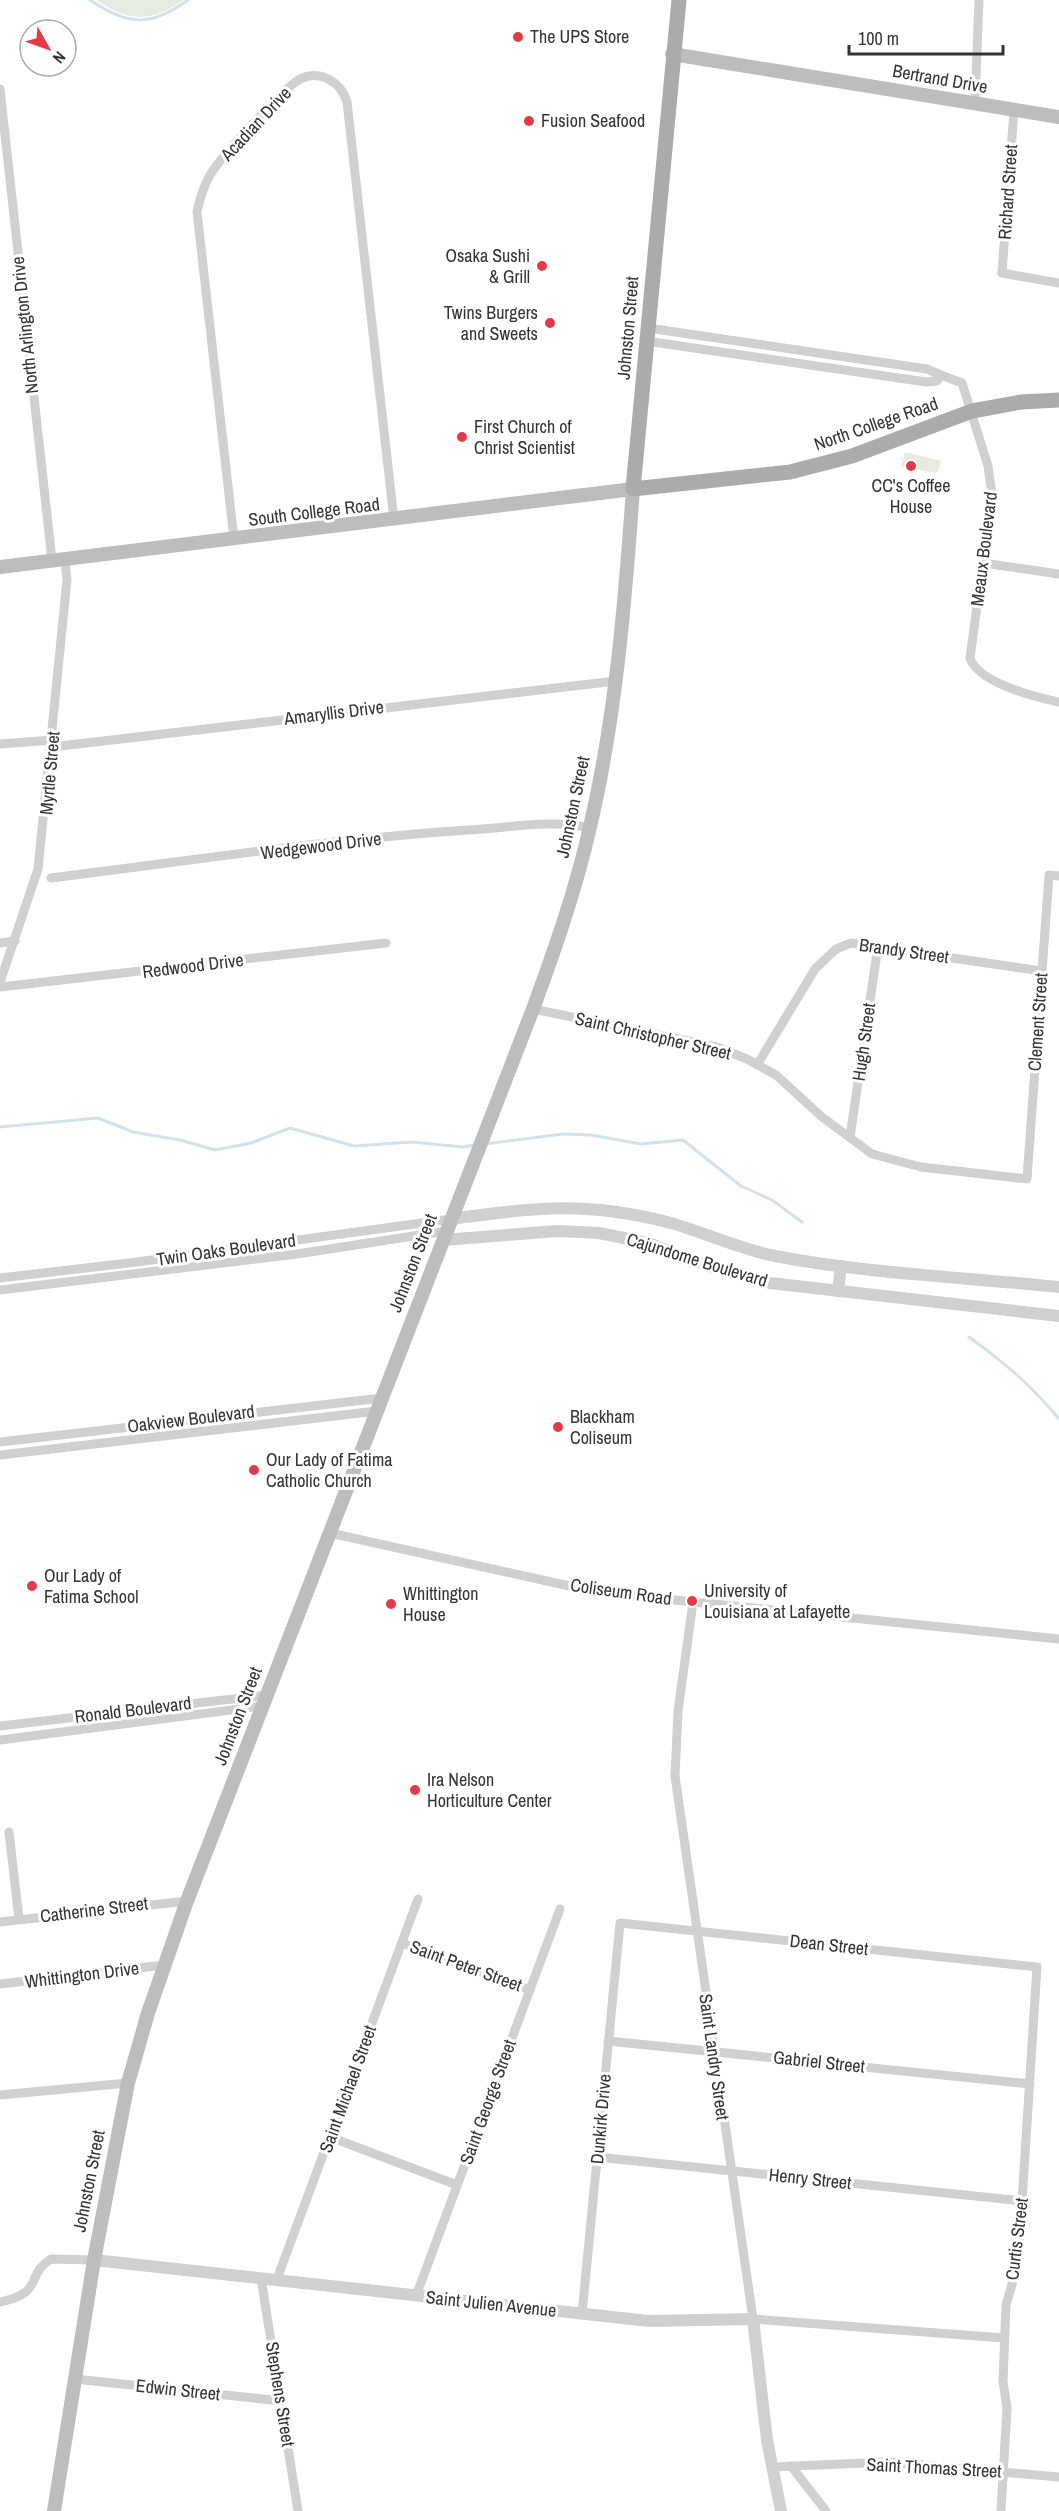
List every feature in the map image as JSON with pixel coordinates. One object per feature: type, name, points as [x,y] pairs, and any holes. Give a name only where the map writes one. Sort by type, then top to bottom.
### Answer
[{"type":"main road","name":"Johnston Street","points":[[54,2511],[94,2260],[128,2083],[164,1965],[187,1900],[533,1009],[565,918],[590,828],[616,681],[672,54],[679,0]]},
{"type":"main road","name":"Bertrand Drive","points":[[672,54],[1059,117]]},
{"type":"main road","name":"North College Road","points":[[633,489],[738,480],[823,464],[972,411],[1021,402],[1059,400]]},
{"type":"main road","name":"South College Road","points":[[0,567],[633,489]]},
{"type":"street","points":[[975,103],[979,0]]},
{"type":"street","name":"Acadian Drive","points":[[234,539],[197,212],[213,171],[292,85],[311,75],[329,79],[338,85],[347,102],[394,520]]},
{"type":"street","name":"North Arlington Drive","points":[[0,89],[4,164],[58,560]]},
{"type":"street","name":"Richard Street","points":[[1014,110],[1002,273],[1059,282]]},
{"type":"street","points":[[647,334],[839,370],[926,382],[936,381],[941,375]]},
{"type":"street","name":"Meaux Boulevard","points":[[647,334],[840,356],[927,369],[962,383],[992,485],[970,658],[975,668],[1010,687],[1059,702]]},
{"type":"street","points":[[839,370],[840,356]]},
{"type":"street","name":"Myrtle Street","points":[[0,982],[38,869],[53,743],[67,580],[58,560]]},
{"type":"street","points":[[983,563],[1059,574]]},
{"type":"street","name":"Amaryllis Drive","points":[[0,744],[53,743],[616,681]]},
{"type":"street","name":"Wedgewood Drive","points":[[51,878],[424,833],[531,824],[569,824],[590,828]]},
{"type":"street","name":"Clement Street","points":[[1027,1179],[1049,875],[1059,876]]},
{"type":"street","points":[[0,943],[15,942]]},
{"type":"street","name":"Redwood Drive","points":[[0,987],[386,943]]},
{"type":"street","name":"Brandy Street","points":[[757,1065],[815,969],[836,949],[851,943],[1041,971]]},
{"type":"street","name":"Hugh Street","points":[[850,1137],[878,946]]},
{"type":"street","name":"Saint Christopher Street","points":[[533,1009],[717,1047],[757,1065],[784,1081],[822,1117],[866,1151],[888,1160],[921,1167],[1027,1179]]},
{"type":"street","name":"Cajundome Boulevard","points":[[447,1230],[543,1207],[592,1208],[673,1224],[773,1255],[841,1266],[1059,1287]]},
{"type":"street","name":"Cajundome Boulevard","points":[[447,1230],[599,1233],[649,1243],[738,1275],[785,1286],[1059,1316]]},
{"type":"street","name":"Twin Oaks Boulevard","points":[[0,1278],[447,1230]]},
{"type":"street","name":"Twin Oaks Boulevard","points":[[0,1290],[297,1254],[447,1230]]},
{"type":"street","points":[[837,1291],[841,1266]]},
{"type":"street","name":"Oakview Boulevard","points":[[0,1442],[380,1404]]},
{"type":"street","name":"Oakview Boulevard","points":[[0,1455],[380,1404]]},
{"type":"street","name":"Coliseum Road","points":[[330,1533],[583,1589],[1059,1639]]},
{"type":"street","name":"Saint Landry Street","points":[[693,1602],[678,1711],[675,1776],[772,2467],[781,2511]]},
{"type":"street","name":"Ronald Boulevard","points":[[0,1726],[102,1713],[265,1701]]},
{"type":"street","name":"Ronald Boulevard","points":[[0,1740],[104,1727],[265,1701]]},
{"type":"street","points":[[102,1713],[104,1727]]},
{"type":"street","points":[[9,1832],[19,1920]]},
{"type":"street","name":"Saint Michael Street","points":[[277,2279],[418,1899]]},
{"type":"street","name":"Catherine Street","points":[[0,1922],[187,1900]]},
{"type":"street","name":"Saint George Street","points":[[416,2296],[560,1909]]},
{"type":"street","name":"Dean Street","points":[[620,1923],[1037,1967]]},
{"type":"street","name":"Dunkirk Drive","points":[[582,2314],[620,1923]]},
{"type":"street","name":"Saint Peter Street","points":[[402,1943],[530,1990]]},
{"type":"street","name":"Whittington Drive","points":[[0,1984],[164,1965]]},
{"type":"street","name":"Curtis Street","points":[[1002,2511],[1008,2408],[1003,2381],[1006,2305],[1018,2264],[1037,1967]]},
{"type":"street","name":"Gabriel Street","points":[[608,2041],[1030,2084]]},
{"type":"street","points":[[0,2095],[128,2083]]},
{"type":"street","points":[[330,2137],[457,2185]]},
{"type":"street","name":"Henry Street","points":[[597,2157],[1023,2201]]},
{"type":"street","name":"Saint Julien Avenue","points":[[0,2302],[15,2299],[30,2289],[40,2268],[51,2259],[94,2260],[649,2321],[753,2319],[1004,2338]]},
{"type":"street","name":"Stephens Street","points":[[261,2278],[281,2401],[295,2510]]},
{"type":"street","name":"Edwin Street","points":[[75,2379],[281,2401]]},
{"type":"street","name":"Saint Thomas Street","points":[[772,2467],[888,2462],[1059,2477]]},
{"type":"street","points":[[791,2466],[826,2511]]},
{"type":"shaded area","points":[[97,0],[184,0],[161,13],[140,17],[120,13]]},
{"type":"shaded area","points":[[905,452],[941,461],[937,473],[901,467]]},
{"type":"waterway","points":[[90,0],[116,15],[139,20],[162,15],[188,0]]},
{"type":"waterway","points":[[0,1127],[98,1118],[133,1132],[180,1140],[215,1150],[251,1143],[290,1128],[354,1146],[412,1142],[463,1147],[475,1145]]},
{"type":"waterway","points":[[485,1144],[563,1134],[591,1135],[641,1144],[683,1140],[741,1186],[772,1200],[802,1222]]},
{"type":"waterway","points":[[969,1337],[1017,1375],[1059,1419]]},
{"type":"place","name":"The UPS Store","points":[[518,37]]},
{"type":"place","name":"Fusion Seafood","points":[[529,121]]},
{"type":"place","name":"Osaka Sushi & Grill","points":[[542,266]]},
{"type":"place","name":"Twins Burgers and Sweets","points":[[550,323]]},
{"type":"place","name":"First Church of Christ Scientist","points":[[462,437]]},
{"type":"place","name":"CC's Coffee House","points":[[911,466]]},
{"type":"place","name":"Blackham Coliseum","points":[[558,1427]]},
{"type":"place","name":"Our Lady of Fatima Catholic Church","points":[[254,1470]]},
{"type":"place","name":"Our Lady of Fatima School","points":[[32,1586]]},
{"type":"place","name":"University of Louisiana at Lafayette","points":[[692,1601]]},
{"type":"place","name":"Whittington House","points":[[391,1604]]},
{"type":"place","name":"Ira Nelson Horticulture Center","points":[[415,1790]]}]
